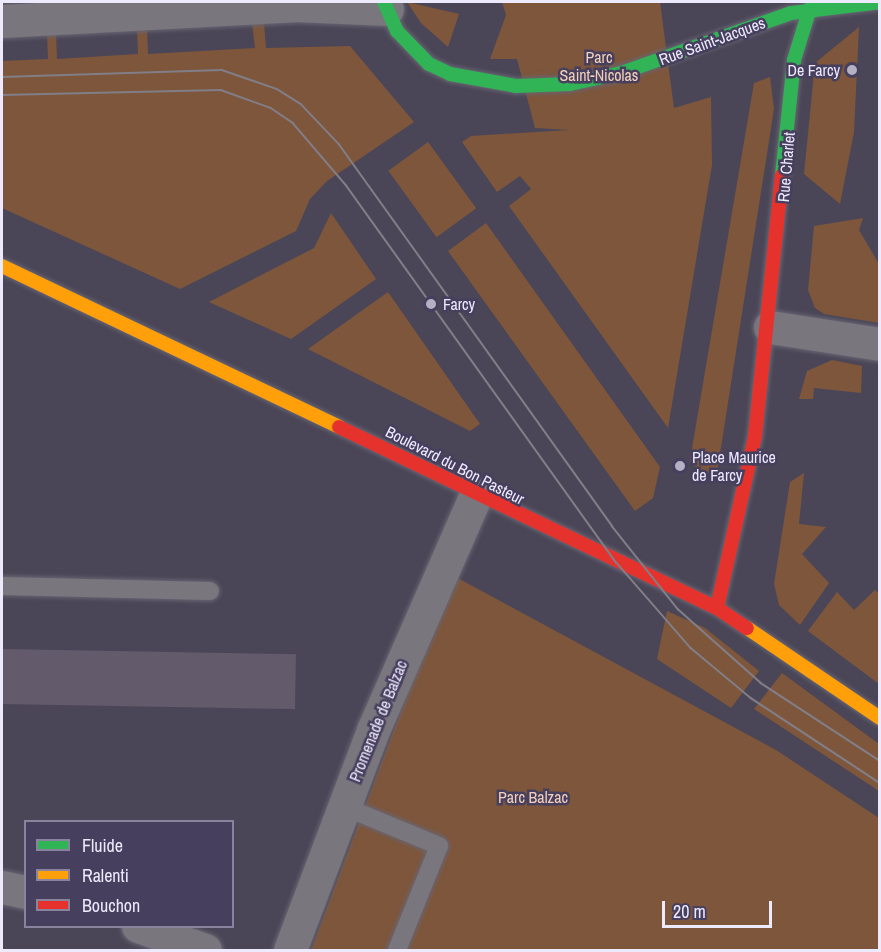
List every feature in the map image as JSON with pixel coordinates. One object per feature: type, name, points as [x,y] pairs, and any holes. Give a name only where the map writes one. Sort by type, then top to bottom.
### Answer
[{"type":"street","name":"Rue Saint-Jacques","points":[[2,21],[48,11],[289,3],[385,5],[411,50],[450,74],[543,86],[621,73],[810,8],[879,2]]},
{"type":"street","name":"Rue Charlet","points":[[717,608],[743,507],[770,327],[794,60],[810,8]]},
{"type":"street","name":"Boulevard du Bon Pasteur","points":[[2,266],[406,456],[476,495],[717,608],[879,718]]},
{"type":"street","points":[[770,327],[879,344]]},
{"type":"street","name":"Promenade de Balzac","points":[[290,951],[446,554],[476,495]]},
{"type":"street","points":[[2,887],[24,892]]},
{"type":"street","points":[[141,928],[205,951]]},
{"type":"lane","points":[[2,586],[210,591]]},
{"type":"lane","points":[[345,807],[439,846],[397,951]]},
{"type":"green space","points":[[407,2],[459,14],[448,47],[421,23]]},
{"type":"green space","name":"Parc Saint-Nicolas","points":[[502,2],[660,2],[674,108],[711,97],[712,165],[668,428],[509,206],[531,189],[520,176],[497,192],[462,142],[471,136],[569,130],[535,128],[517,59],[490,59],[506,15]]},
{"type":"green space","points":[[252,23],[264,23],[266,48],[350,46],[414,122],[327,181],[310,199],[296,231],[180,289],[2,208],[2,61],[48,59],[47,33],[56,33],[57,59],[138,54],[137,29],[147,28],[148,54],[255,48]]},
{"type":"green space","points":[[859,27],[854,132],[840,204],[804,174],[815,63]]},
{"type":"green space","points":[[770,77],[774,109],[717,473],[699,472],[690,460],[754,83]]},
{"type":"green space","points":[[428,142],[476,208],[437,237],[388,171]]},
{"type":"green space","points":[[331,213],[376,279],[291,339],[209,302],[314,248]]},
{"type":"green space","points":[[863,218],[859,230],[879,264],[879,323],[824,314],[815,308],[808,290],[814,226]]},
{"type":"green space","points":[[486,223],[660,467],[653,498],[635,511],[448,251]]},
{"type":"green space","points":[[388,292],[480,424],[470,431],[308,349]]},
{"type":"green space","points":[[832,360],[862,366],[861,393],[814,388],[813,399],[799,399],[807,371]]},
{"type":"green space","points":[[804,473],[799,524],[826,527],[802,554],[829,583],[800,625],[779,605],[774,584],[790,482]]},
{"type":"green space","name":"Parc Balzac","points":[[452,575],[776,750],[879,818],[879,950],[311,950]]},
{"type":"green space","points":[[875,590],[880,594],[879,684],[808,631],[837,592],[854,610]]},
{"type":"green space","points":[[667,611],[705,628],[759,671],[731,708],[657,659]]},
{"type":"green space","points":[[782,673],[879,744],[879,791],[754,709]]},
{"type":"building","points":[[2,649],[296,654],[295,709],[2,704]]},
{"type":"tram line","points":[[2,77],[222,70],[277,89],[301,104],[339,144],[612,526],[678,609],[761,683],[880,761]]},
{"type":"tram line","points":[[2,95],[221,90],[271,108],[293,123],[346,185],[617,563],[691,648],[751,698],[880,783]]},
{"type":"traffic: fast","points":[[384,2],[397,31],[429,64],[450,74],[516,86],[570,84],[621,73],[791,13],[880,2]]},
{"type":"traffic: fast","points":[[782,175],[794,60],[810,8]]},
{"type":"traffic: slow","points":[[2,266],[339,427]]},
{"type":"traffic: slow","points":[[747,628],[880,718]]},
{"type":"traffic: jam","points":[[717,608],[755,436],[782,175]]},
{"type":"traffic: jam","points":[[339,427],[717,608],[747,628]]},
{"type":"place","name":"De Farcy","points":[[852,70]]},
{"type":"place","name":"Farcy","points":[[431,304]]},
{"type":"place","name":"Place Maurice de Farcy","points":[[680,466]]}]
